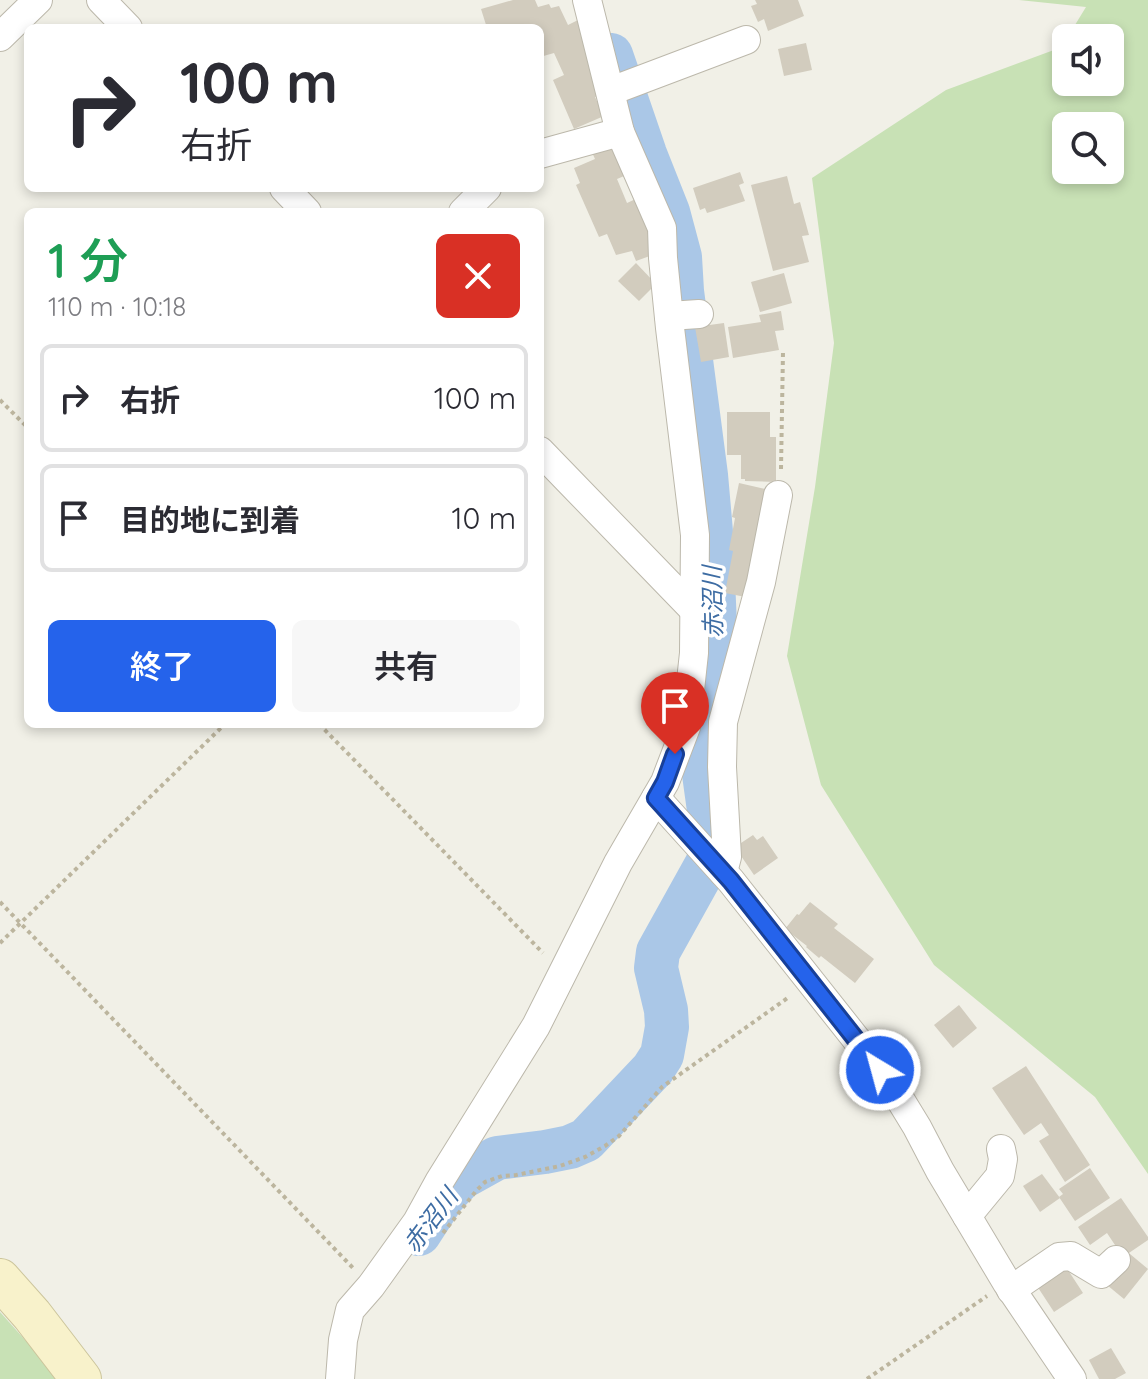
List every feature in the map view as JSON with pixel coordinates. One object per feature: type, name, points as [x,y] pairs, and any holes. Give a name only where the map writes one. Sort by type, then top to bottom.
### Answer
[{"type":"street","points":[[0,37],[38,0]]},
{"type":"street","points":[[101,0],[124,24]]},
{"type":"street","points":[[340,1379],[343,1340],[350,1310],[417,1222],[536,1026],[618,863],[665,782],[686,727],[694,653],[695,535],[669,316],[662,228],[620,132],[587,0]]},
{"type":"street","points":[[611,91],[746,40]]},
{"type":"street","points":[[544,153],[620,132]]},
{"type":"street","points":[[288,192],[303,208]]},
{"type":"street","points":[[467,208],[483,192]]},
{"type":"street","points":[[669,316],[699,314]]},
{"type":"street","points":[[544,455],[694,610]]},
{"type":"street","points":[[716,864],[727,857],[723,722],[761,582],[778,495]]},
{"type":"street","points":[[688,713],[723,722]]},
{"type":"street","points":[[656,798],[716,864],[895,1091],[1009,1286],[1072,1379]]},
{"type":"street","points":[[967,1216],[1000,1176],[1001,1149]]},
{"type":"street","points":[[1009,1286],[1059,1257],[1071,1256],[1101,1274],[1116,1260]]},
{"type":"street","points":[[0,1279],[81,1379]]},
{"type":"path","points":[[778,495],[783,352]]},
{"type":"path","points":[[0,400],[24,424]]},
{"type":"path","points":[[0,943],[221,728]]},
{"type":"path","points":[[323,728],[562,972]]},
{"type":"path","points":[[0,902],[371,1286]]},
{"type":"path","points":[[442,1234],[485,1182],[560,1166],[605,1146],[619,1136],[662,1087],[811,982]]},
{"type":"path","points":[[867,1379],[1009,1286]]},
{"type":"green space","points":[[1019,0],[1148,0],[1148,1174],[1095,1097],[934,965],[821,785],[787,656],[815,487],[834,343],[812,178],[946,90],[1052,51],[1052,96],[1124,96],[1124,24],[1076,24],[1086,7]]},
{"type":"green space","points":[[0,1312],[60,1379],[0,1379]]},
{"type":"building","points":[[513,0],[535,0],[538,7],[549,4],[551,8],[559,6],[568,25],[582,18],[601,95],[595,97],[604,116],[574,129],[553,80],[564,75],[554,53],[544,56],[544,24],[486,24],[481,9]]},
{"type":"building","points":[[755,0],[798,0],[804,16],[768,31],[764,19],[758,22],[751,6],[757,4]]},
{"type":"building","points":[[806,43],[812,70],[784,76],[778,49]]},
{"type":"building","points":[[615,141],[629,174],[617,179],[627,203],[640,197],[658,253],[636,261],[632,251],[616,255],[607,234],[599,237],[576,185],[580,183],[574,168],[595,159],[590,148]]},
{"type":"building","points":[[740,172],[744,183],[739,185],[745,201],[707,213],[705,208],[700,210],[693,188]]},
{"type":"building","points":[[787,176],[794,204],[800,202],[809,235],[802,236],[809,262],[773,271],[751,185]]},
{"type":"building","points":[[636,263],[656,284],[639,301],[618,281]]},
{"type":"building","points":[[784,273],[792,303],[760,312],[751,282]]},
{"type":"building","points":[[781,311],[784,330],[775,331],[779,350],[733,358],[728,327],[761,322],[759,315]]},
{"type":"building","points":[[724,323],[729,357],[701,362],[695,327]]},
{"type":"building","points":[[727,412],[770,412],[770,437],[776,437],[776,482],[741,479],[741,455],[727,455]]},
{"type":"building","points":[[739,483],[774,491],[751,598],[725,593],[733,551],[729,550],[735,518],[732,517]]},
{"type":"building","points":[[753,835],[757,840],[763,836],[778,858],[754,875],[735,847]]},
{"type":"building","points":[[810,902],[838,924],[834,928],[874,959],[855,983],[785,929]]},
{"type":"building","points":[[959,1005],[977,1028],[953,1048],[934,1025]]},
{"type":"building","points":[[1026,1066],[1090,1165],[1065,1182],[1039,1141],[1049,1135],[1041,1123],[1024,1135],[992,1088]]},
{"type":"building","points":[[1090,1168],[1110,1198],[1075,1221],[1059,1197],[1063,1194],[1059,1189]]},
{"type":"building","points":[[1042,1174],[1060,1198],[1040,1212],[1023,1186]]},
{"type":"building","points":[[1121,1198],[1148,1237],[1123,1257],[1107,1233],[1090,1245],[1078,1227]]},
{"type":"building","points":[[1130,1254],[1148,1269],[1124,1299],[1107,1285]]},
{"type":"building","points":[[1066,1267],[1083,1293],[1054,1312],[1037,1286]]},
{"type":"building","points":[[1111,1348],[1126,1373],[1115,1379],[1099,1379],[1089,1360]]},
{"type":"waterway","name":"赤沼川","points":[[419,1234],[443,1197],[461,1178],[497,1158],[570,1147],[586,1140],[653,1069],[662,1055],[667,1027],[656,968],[658,952],[708,862],[712,832],[704,774],[715,626],[711,532],[680,257],[668,212],[611,55]]},
{"type":"route","points":[[675,754],[656,798],[731,881],[880,1070]]}]
